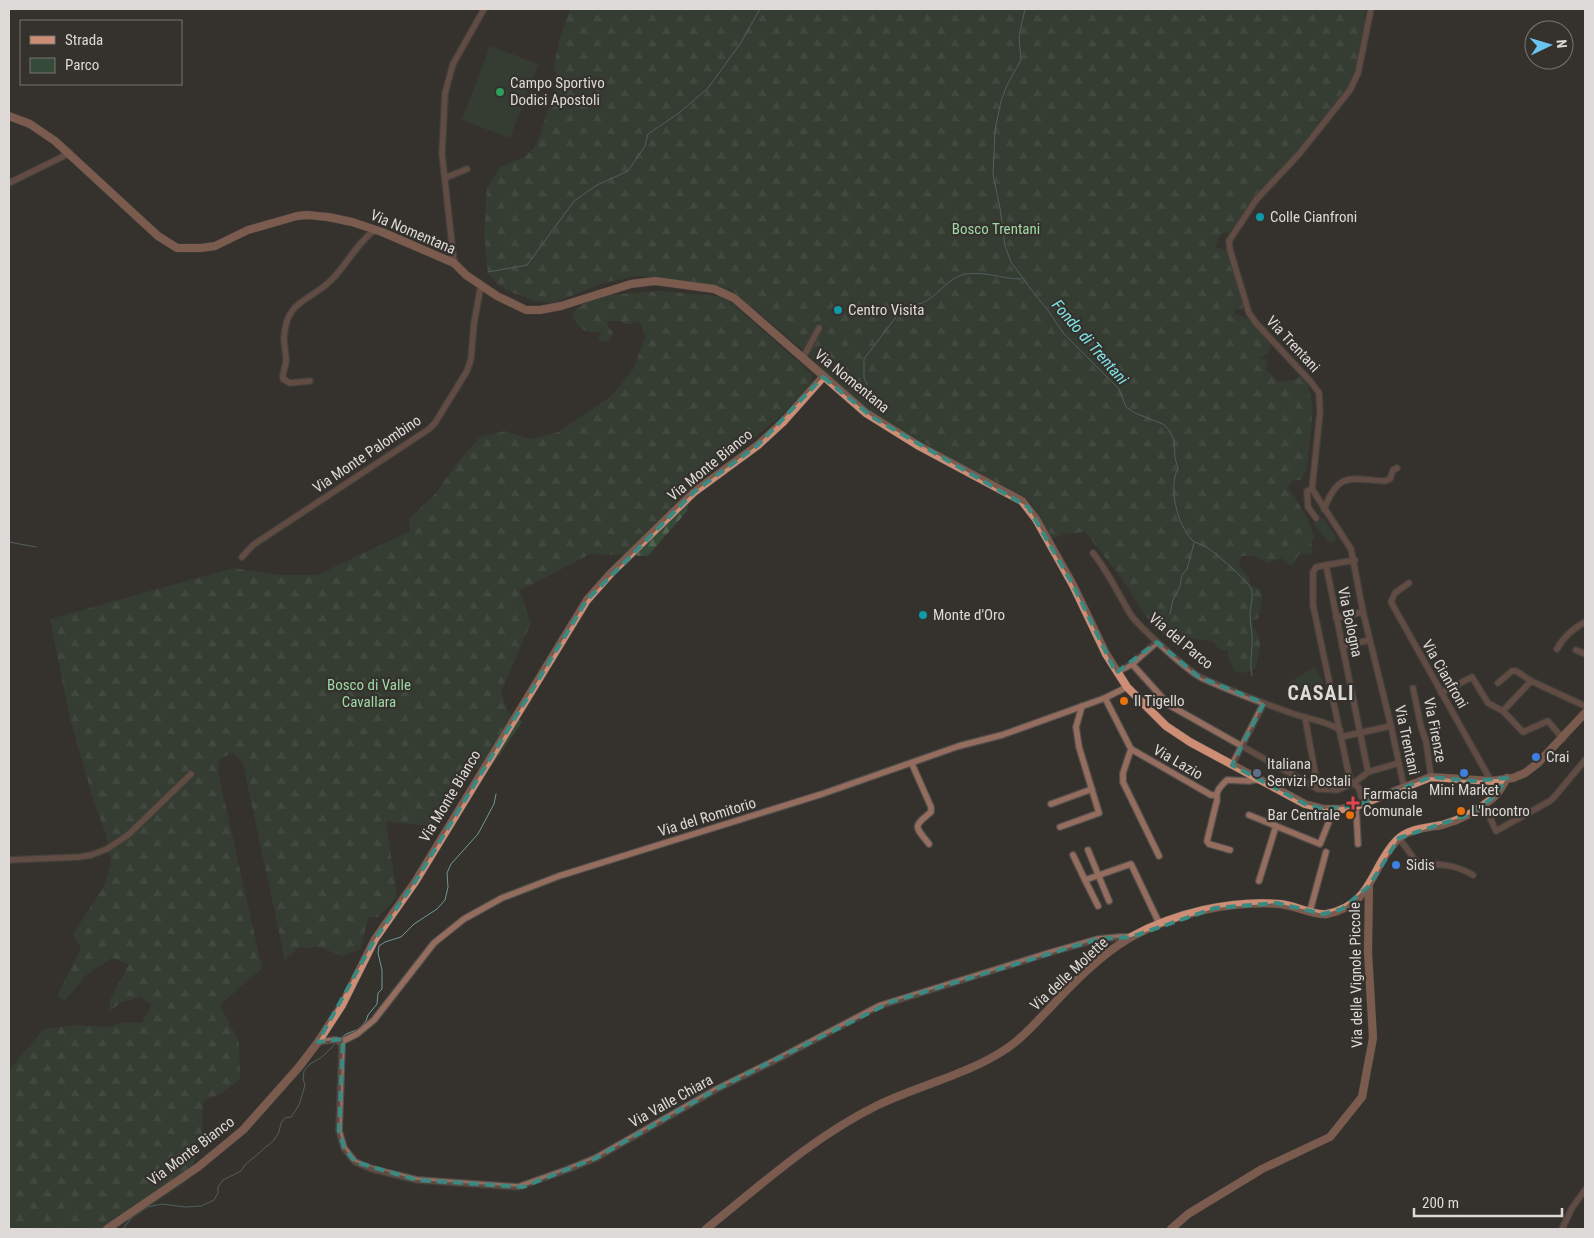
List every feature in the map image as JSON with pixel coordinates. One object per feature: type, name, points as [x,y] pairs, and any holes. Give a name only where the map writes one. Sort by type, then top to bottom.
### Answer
[{"type":"main road","name":"Via Nomentana","points":[[9,116],[34,126],[70,153],[158,236],[177,248],[215,246],[244,232],[290,218],[307,215],[334,218],[374,230],[454,263],[466,275],[521,308],[534,310],[561,306],[644,282],[664,282],[714,289],[734,298],[823,377],[872,417],[919,446],[1017,497],[1028,507],[1074,585],[1106,654],[1128,687],[1166,726],[1214,756],[1261,779],[1305,804],[1334,810],[1360,805],[1431,777],[1491,781],[1525,773],[1563,739],[1585,713]]},
{"type":"main road","name":"Via Monte Bianco","points":[[107,1229],[198,1167],[243,1130],[299,1067],[342,1005],[375,938],[414,882],[587,600],[611,573],[694,492],[758,445],[783,422],[823,377]]},
{"type":"main road","points":[[1399,838],[1413,830],[1444,824],[1468,815],[1494,797],[1508,778]]},
{"type":"main road","name":"Via delle Molette","points":[[706,1229],[799,1153],[838,1127],[879,1105],[1006,1050],[1023,1036],[1060,996],[1094,965],[1131,937],[1195,912],[1236,904],[1277,904],[1325,914],[1342,909],[1352,903],[1369,886],[1387,853],[1399,838]]},
{"type":"main road","name":"Via delle Vignole Piccole","points":[[1171,1229],[1188,1214],[1262,1169],[1330,1137],[1361,1099],[1373,1038],[1368,952],[1369,886]]},
{"type":"street","points":[[454,263],[442,150],[447,82],[454,61],[484,9]]},
{"type":"street","name":"Via Trentani","points":[[1370,9],[1358,73],[1350,90],[1298,154],[1256,200],[1229,241],[1249,313],[1319,393],[1320,412],[1312,488],[1351,549],[1355,560],[1363,612],[1404,787]]},
{"type":"street","points":[[9,183],[70,153]]},
{"type":"street","points":[[445,178],[467,169]]},
{"type":"street","points":[[310,381],[287,383],[282,377],[286,361],[284,333],[289,315],[296,304],[319,292],[327,285],[340,271],[362,240],[374,230]]},
{"type":"street","name":"Via Monte Palombino","points":[[242,557],[248,549],[429,429],[435,423],[470,363],[481,285]]},
{"type":"street","points":[[803,358],[819,328]]},
{"type":"street","points":[[1324,509],[1329,497],[1342,480],[1385,481],[1390,479],[1393,470],[1397,468]]},
{"type":"street","points":[[1312,488],[1307,490],[1308,507],[1316,518]]},
{"type":"street","name":"Via del Parco","points":[[1094,554],[1106,570],[1132,617],[1157,642],[1200,677],[1264,703],[1305,717],[1330,723],[1340,734]]},
{"type":"street","points":[[1355,560],[1316,568],[1313,572],[1313,606],[1350,780],[1358,788],[1360,805],[1358,814],[1358,844]]},
{"type":"street","name":"Via Bologna","points":[[1326,566],[1368,772]]},
{"type":"street","name":"Via Cianfroni","points":[[1409,583],[1395,593],[1391,602],[1491,781]]},
{"type":"street","points":[[1336,618],[1363,612]]},
{"type":"street","points":[[1557,649],[1562,640],[1573,629],[1585,622]]},
{"type":"street","points":[[1342,646],[1370,640]]},
{"type":"street","points":[[1117,672],[1132,664],[1157,642]]},
{"type":"street","points":[[1576,650],[1585,654]]},
{"type":"street","points":[[1132,664],[1169,705],[1318,789],[1337,790],[1354,783],[1368,772],[1399,763]]},
{"type":"street","points":[[1498,683],[1512,671],[1516,671],[1531,681],[1585,706]]},
{"type":"street","points":[[1441,693],[1472,677],[1488,703],[1504,711],[1522,732],[1548,721],[1563,739]]},
{"type":"street","points":[[1504,711],[1531,681]]},
{"type":"street","name":"Via del Romitorio","points":[[341,1042],[358,1034],[374,1020],[434,944],[464,919],[502,898],[537,883],[847,783],[912,764],[960,746],[1009,733],[1105,698],[1128,687]]},
{"type":"street","name":"Via Firenze","points":[[1413,688],[1421,727],[1426,741],[1431,777]]},
{"type":"street","name":"Via Lazio","points":[[1105,698],[1131,749],[1211,795],[1216,795],[1219,788],[1227,780],[1249,781],[1261,779]]},
{"type":"street","points":[[1232,765],[1264,703]]},
{"type":"street","points":[[1060,827],[1099,813],[1079,747],[1076,727],[1082,706]]},
{"type":"street","points":[[1305,717],[1318,789]]},
{"type":"street","points":[[1340,734],[1360,733],[1391,726]]},
{"type":"street","points":[[1131,749],[1123,773],[1123,782],[1159,856]]},
{"type":"street","points":[[1484,804],[1496,831],[1550,801],[1585,760]]},
{"type":"street","points":[[912,764],[931,808],[931,812],[919,821],[917,825],[929,844]]},
{"type":"street","points":[[9,860],[79,857],[107,849],[128,835],[191,774]]},
{"type":"street","points":[[1051,804],[1092,789]]},
{"type":"street","points":[[1216,795],[1217,800],[1207,841],[1209,844],[1230,850]]},
{"type":"street","points":[[1249,815],[1320,844],[1334,810]]},
{"type":"street","points":[[1259,881],[1276,826]]},
{"type":"street","points":[[1399,838],[1418,864],[1448,865],[1461,868],[1472,875]]},
{"type":"street","points":[[1088,850],[1109,901]]},
{"type":"street","points":[[1310,911],[1326,852]]},
{"type":"street","points":[[1073,855],[1098,906]]},
{"type":"street","points":[[1085,880],[1132,864],[1160,925]]},
{"type":"street","name":"Via Valle Chiara","points":[[341,1042],[339,1131],[344,1148],[355,1162],[372,1169],[417,1180],[518,1188],[596,1158],[717,1089],[879,1006],[1082,944],[1114,937],[1131,937]]},
{"type":"street","points":[[318,1042],[336,1040],[341,1042]]},
{"type":"street","points":[[1562,1229],[1573,1205],[1585,1190]]},
{"type":"highlighted area","points":[[823,377],[872,417],[1028,507],[1073,585],[1116,673],[1157,642],[1199,677],[1264,703],[1232,765],[1305,804],[1324,809],[1359,805],[1431,777],[1473,781],[1507,778],[1494,797],[1468,815],[1399,838],[1369,886],[1342,909],[1323,914],[1277,903],[1215,908],[1131,937],[1098,939],[891,1002],[717,1089],[596,1158],[523,1187],[417,1180],[355,1162],[344,1148],[339,1131],[343,1039],[318,1042],[375,939],[415,882],[587,600],[694,492],[758,445]]},
{"type":"green space","name":"Bosco Trentani","points":[[570,9],[1365,9],[1360,59],[1348,88],[1322,124],[1318,125],[1317,129],[1280,170],[1275,171],[1275,175],[1255,197],[1229,233],[1226,231],[1220,235],[1215,248],[1227,249],[1240,288],[1243,309],[1234,310],[1234,313],[1252,321],[1271,347],[1268,354],[1260,358],[1268,360],[1266,369],[1279,382],[1302,376],[1308,384],[1313,407],[1307,470],[1301,480],[1292,481],[1288,487],[1307,517],[1315,538],[1311,541],[1313,552],[1309,555],[1299,554],[1293,565],[1289,565],[1281,558],[1268,563],[1248,556],[1241,556],[1239,564],[1250,579],[1250,585],[1260,589],[1262,597],[1258,619],[1253,620],[1253,627],[1257,632],[1260,642],[1256,667],[1246,673],[1235,671],[1228,659],[1228,651],[1220,650],[1212,641],[1163,635],[1144,614],[1120,576],[1085,532],[1065,534],[1052,539],[1031,503],[1025,497],[945,455],[864,408],[808,354],[732,290],[689,281],[637,276],[604,283],[553,303],[535,301],[508,291],[498,285],[488,272],[484,235],[487,187],[501,166],[524,157],[534,148],[558,83],[554,67],[559,41]]},
{"type":"green space","name":"Campo Sportivo Dodici Apostoli","points":[[490,46],[538,64],[510,138],[462,120]]},
{"type":"green space","name":"Bosco di Valle Cavallara","points":[[661,291],[725,297],[812,374],[812,384],[777,420],[691,486],[687,511],[648,556],[590,554],[520,591],[531,623],[501,692],[508,712],[522,722],[490,768],[474,769],[433,826],[386,822],[397,897],[378,917],[368,917],[361,949],[342,956],[319,947],[298,948],[285,960],[243,764],[233,753],[220,758],[218,772],[262,968],[220,1005],[239,1042],[240,1079],[223,1092],[203,1102],[202,1134],[189,1180],[134,1218],[111,1229],[9,1229],[9,1070],[44,1029],[76,1025],[110,1027],[123,1022],[142,1023],[151,1005],[140,997],[120,1003],[110,1011],[110,1000],[129,964],[112,958],[85,976],[65,1001],[57,996],[81,948],[73,934],[104,886],[111,864],[106,834],[94,802],[69,715],[50,619],[233,568],[281,575],[317,575],[410,531],[409,519],[435,494],[459,461],[480,437],[505,431],[531,439],[558,432],[610,397],[634,368],[645,337],[641,323],[634,321],[632,324],[624,324],[620,321],[609,321],[607,324],[613,333],[610,340],[606,342],[598,340],[601,332],[591,332],[579,327],[572,314],[577,308],[597,296]]},
{"type":"green space","points":[[1318,517],[1324,519],[1336,537],[1334,543],[1327,541],[1314,525]]},
{"type":"green space","points":[[1314,667],[1324,682],[1298,699],[1288,683]]},
{"type":"waterway","points":[[488,272],[527,265],[574,201],[597,185],[628,171],[645,146],[648,134],[679,113],[708,88],[740,44],[760,9]]},
{"type":"waterway","name":"Fondo di Trentani","points":[[1025,9],[1019,36],[1021,60],[1007,85],[1001,101],[995,130],[993,175],[1005,246],[1011,262],[1064,334],[1119,389],[1126,407],[1135,413],[1163,424],[1169,430],[1174,440],[1175,458],[1178,468],[1175,476],[1174,495],[1182,525],[1192,540],[1216,554],[1251,588],[1252,676]]},
{"type":"waterway","points":[[867,384],[864,378],[864,359],[902,309],[928,300],[961,275],[973,273],[1021,279]]},
{"type":"waterway","points":[[9,542],[36,547]]},
{"type":"waterway","points":[[1170,614],[1182,575],[1187,569],[1194,543]]},
{"type":"waterway","points":[[339,1040],[346,1034],[359,1029],[377,1004],[378,993],[382,989],[379,946],[401,937],[414,924],[437,909],[445,900],[448,887],[447,873],[451,864],[478,834],[494,804],[496,794]]},
{"type":"waterway","points":[[123,1229],[132,1217],[147,1207],[162,1204],[185,1207],[201,1206],[214,1200],[218,1193],[218,1187],[223,1180],[241,1171],[245,1165],[274,1140],[279,1132],[281,1123],[285,1118],[291,1117],[299,1105],[305,1085],[303,1079],[304,1071],[336,1043]]},
{"type":"place","name":"Campo Sportivo Dodici Apostoli","points":[[500,92]]},
{"type":"place","name":"Colle Cianfroni","points":[[1260,217]]},
{"type":"place","name":"Centro Visita","points":[[838,310]]},
{"type":"place","name":"Monte d'Oro","points":[[923,615]]},
{"type":"place","name":"Il Tigello","points":[[1124,701]]},
{"type":"place","name":"Crai","points":[[1536,757]]},
{"type":"place","name":"Italiana Servizi Postali","points":[[1257,773]]},
{"type":"place","name":"Mini Market","points":[[1464,773]]},
{"type":"place","name":"Farmacia Comunale","points":[[1353,803]]},
{"type":"place","name":"L'Incontro","points":[[1461,811]]},
{"type":"place","name":"Bar Centrale","points":[[1350,815]]},
{"type":"place","name":"Sidis","points":[[1396,865]]},
{"type":"district","name":"CASALI","points":[[1321,693]]}]
